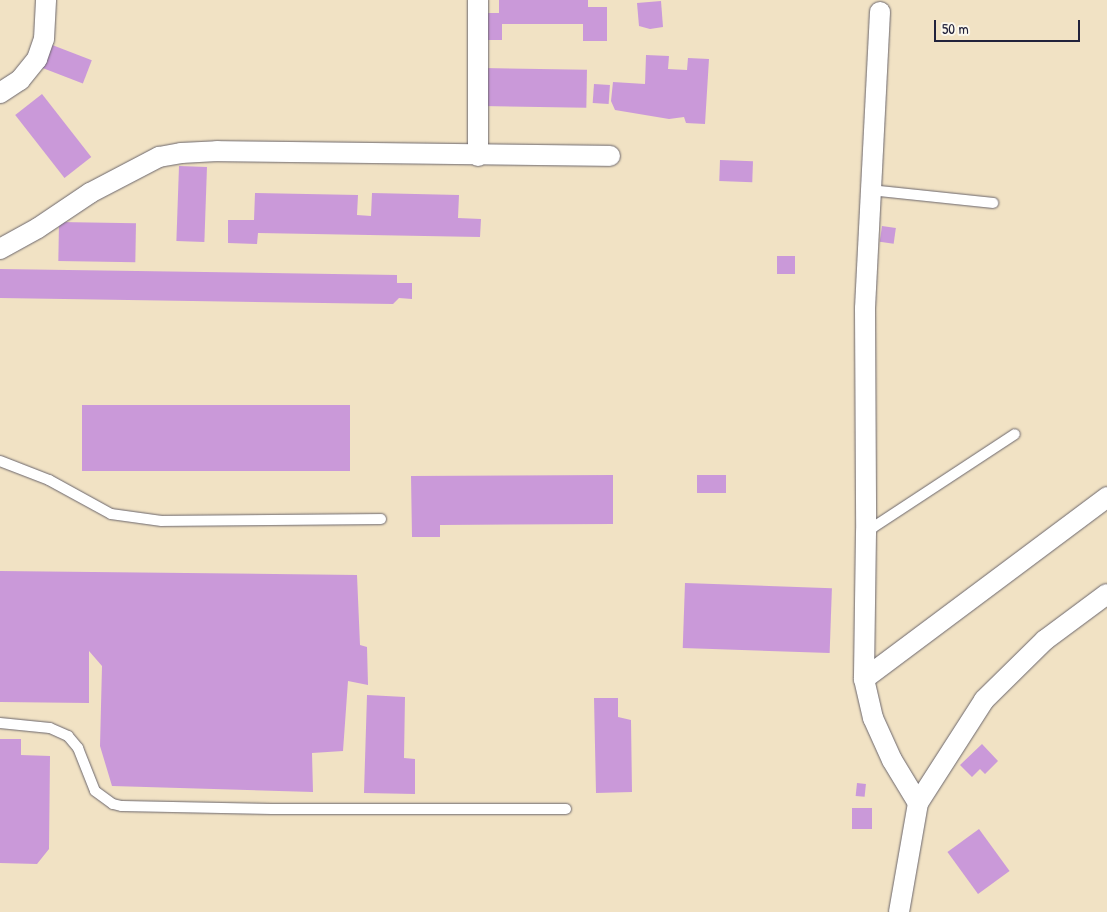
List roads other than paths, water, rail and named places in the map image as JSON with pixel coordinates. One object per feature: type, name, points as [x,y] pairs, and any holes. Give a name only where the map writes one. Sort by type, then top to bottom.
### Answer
[{"type":"street","points":[[0,93],[20,80],[37,60],[44,39],[46,0]]},
{"type":"street","points":[[478,0],[478,156]]},
{"type":"street","points":[[880,12],[865,309],[866,532],[864,679],[873,718],[892,760],[918,803]]},
{"type":"street","points":[[0,249],[38,228],[90,192],[159,157],[217,151],[478,156],[610,156]]},
{"type":"street","points":[[864,679],[1107,496]]},
{"type":"street","points":[[899,912],[918,803],[984,700],[1045,640],[1107,594]]},
{"type":"lane","points":[[870,190],[993,203]]},
{"type":"lane","points":[[866,532],[1015,434]]},
{"type":"lane","points":[[0,461],[49,480],[111,514],[162,520],[381,519]]},
{"type":"lane","points":[[0,723],[50,728],[68,736],[78,748],[95,791],[113,804],[122,806],[566,809]]}]
